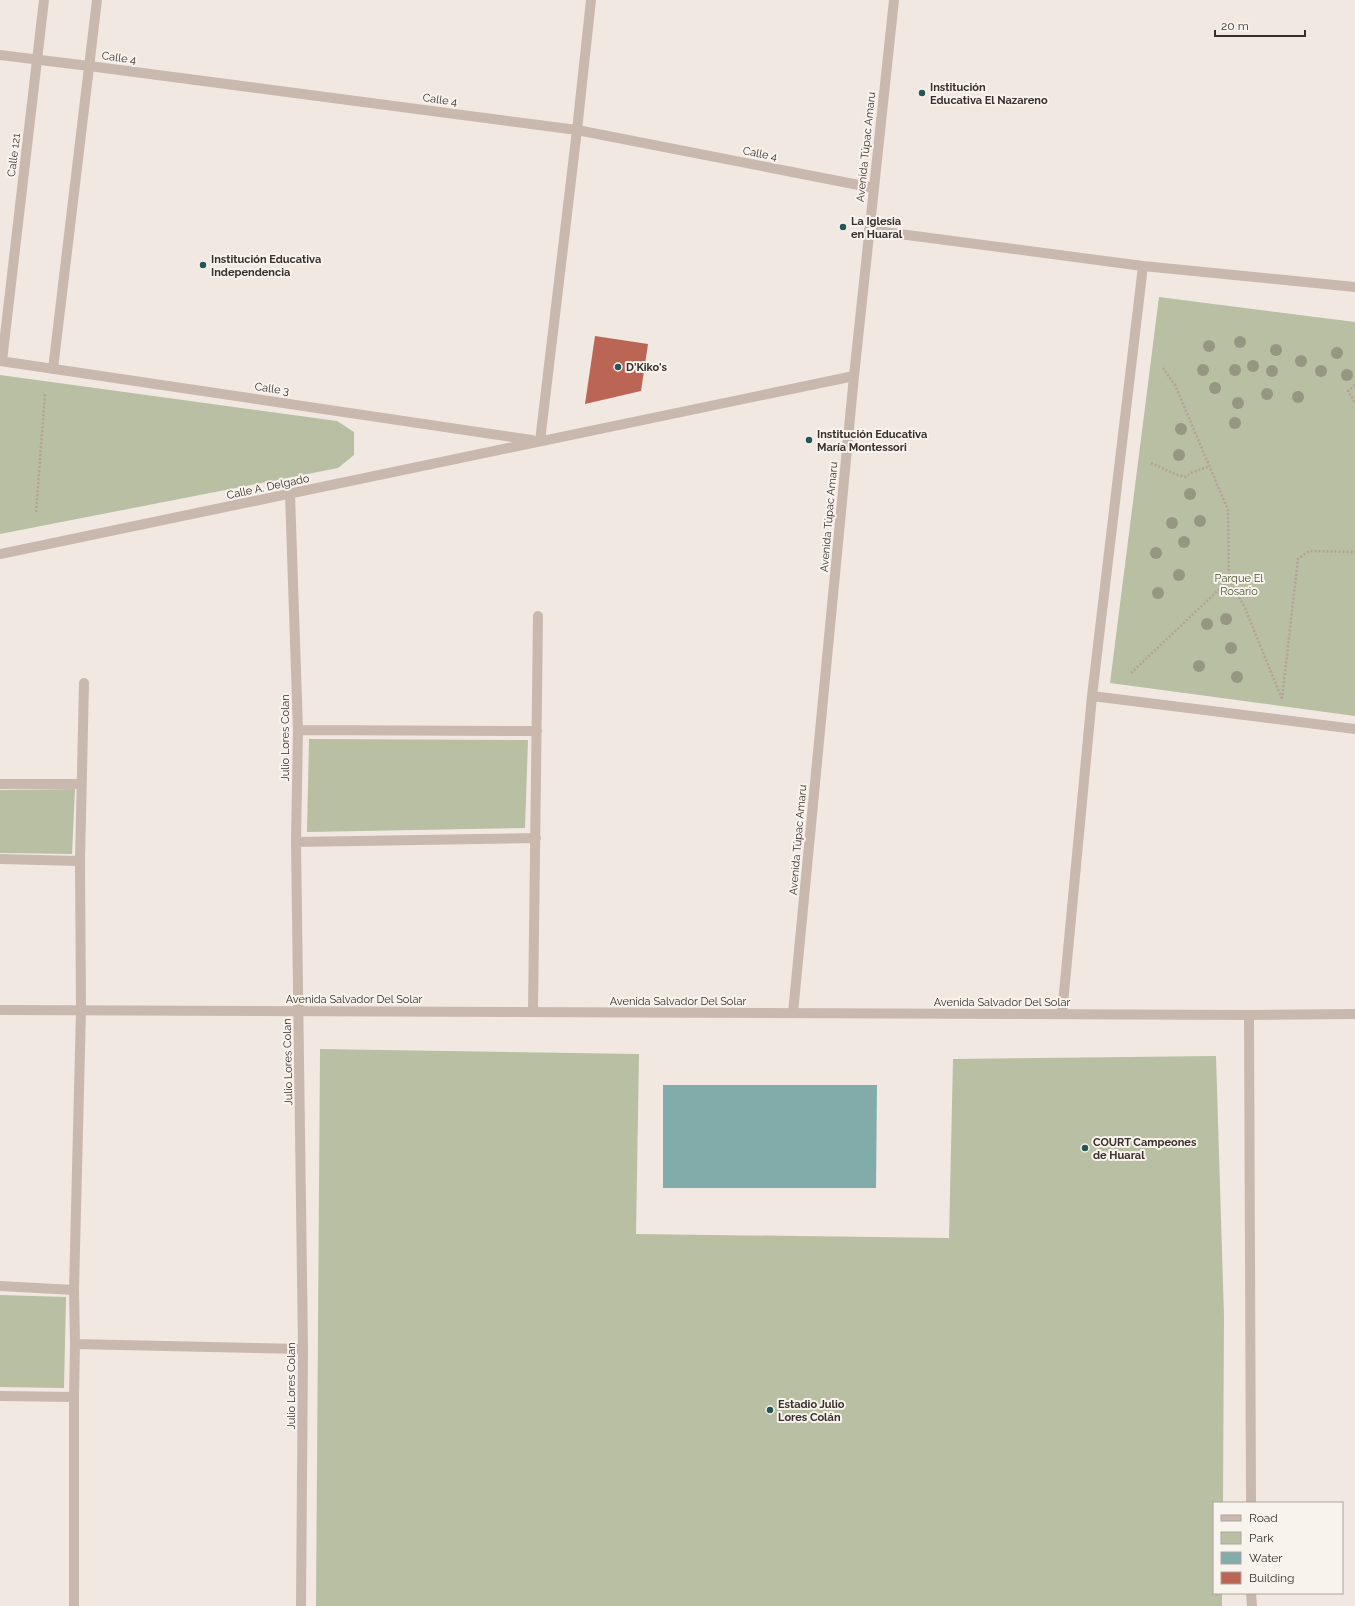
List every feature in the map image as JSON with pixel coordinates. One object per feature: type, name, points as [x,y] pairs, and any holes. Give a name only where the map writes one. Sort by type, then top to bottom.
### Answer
[{"type":"street","name":"Calle 121","points":[[1,361],[44,0]]},
{"type":"street","points":[[53,369],[97,0]]},
{"type":"street","points":[[540,442],[577,130],[590,0]]},
{"type":"street","name":"Avenida Túpac Amaru","points":[[793,1013],[854,376],[894,0]]},
{"type":"street","name":"Calle 4","points":[[0,56],[89,66],[577,130],[874,188]]},
{"type":"street","points":[[869,230],[1143,266],[1355,286]]},
{"type":"street","points":[[1062,1014],[1092,696],[1143,266]]},
{"type":"street","name":"Calle 3","points":[[1,361],[540,442]]},
{"type":"street","name":"Calle A. Delgado","points":[[0,554],[854,376]]},
{"type":"street","name":"Julio Lores Colan","points":[[290,494],[298,730],[296,842],[303,1349],[301,1606]]},
{"type":"street","points":[[533,1012],[538,616]]},
{"type":"street","points":[[74,1606],[74,1290],[81,1010],[80,861],[84,683]]},
{"type":"street","points":[[1092,696],[1355,729]]},
{"type":"street","points":[[298,730],[537,731]]},
{"type":"street","points":[[0,784],[81,784]]},
{"type":"street","points":[[296,842],[536,838]]},
{"type":"street","points":[[0,859],[80,861]]},
{"type":"street","name":"Avenida Salvador Del Solar","points":[[0,1010],[1249,1015],[1355,1014]]},
{"type":"street","points":[[1249,1015],[1251,1502]]},
{"type":"street","points":[[0,1286],[74,1290]]},
{"type":"street","points":[[75,1344],[303,1349]]},
{"type":"street","points":[[0,1396],[74,1397]]},
{"type":"street","points":[[1252,1594],[1252,1606]]},
{"type":"path","points":[[1163,368],[1175,385],[1228,510],[1228,580],[1245,608],[1282,699],[1298,559],[1309,551],[1355,552]]},
{"type":"path","points":[[1355,385],[1348,391],[1355,403]]},
{"type":"path","points":[[36,512],[45,394]]},
{"type":"path","points":[[1151,463],[1175,474],[1186,477],[1191,473],[1210,466]]},
{"type":"path","points":[[1131,673],[1228,580]]},
{"type":"green space","name":"Parque El Rosario","points":[[1159,297],[1355,322],[1355,716],[1110,683]]},
{"type":"green space","points":[[0,375],[337,421],[354,432],[354,455],[338,468],[0,534]]},
{"type":"green space","points":[[309,739],[528,740],[525,828],[307,832]]},
{"type":"green space","points":[[75,789],[72,854],[0,853],[0,790]]},
{"type":"green space","name":"Estadio Julio Lores Colán","points":[[320,1049],[639,1054],[636,1234],[949,1238],[953,1059],[1216,1056],[1224,1316],[1223,1502],[1213,1502],[1213,1594],[1222,1594],[1222,1606],[316,1606]]},
{"type":"green space","points":[[0,1295],[66,1297],[64,1388],[0,1387]]},
{"type":"water","points":[[663,1085],[877,1085],[876,1188],[663,1188]]},
{"type":"building","name":"D'Kiko's","points":[[595,336],[648,344],[641,391],[585,404]]},
{"type":"place","name":"Institución Educativa El Nazareno","points":[[922,93]]},
{"type":"place","name":"La Iglesia en Huaral","points":[[843,227]]},
{"type":"place","name":"Institución Educativa Independencia","points":[[203,265]]},
{"type":"place","name":"D'Kiko's","points":[[618,367]]},
{"type":"place","name":"Institución Educativa María Montessori","points":[[809,440]]},
{"type":"place","name":"COURT Campeones de Huaral","points":[[1085,1148]]},
{"type":"place","name":"Estadio Julio Lores Colán","points":[[770,1410]]}]
